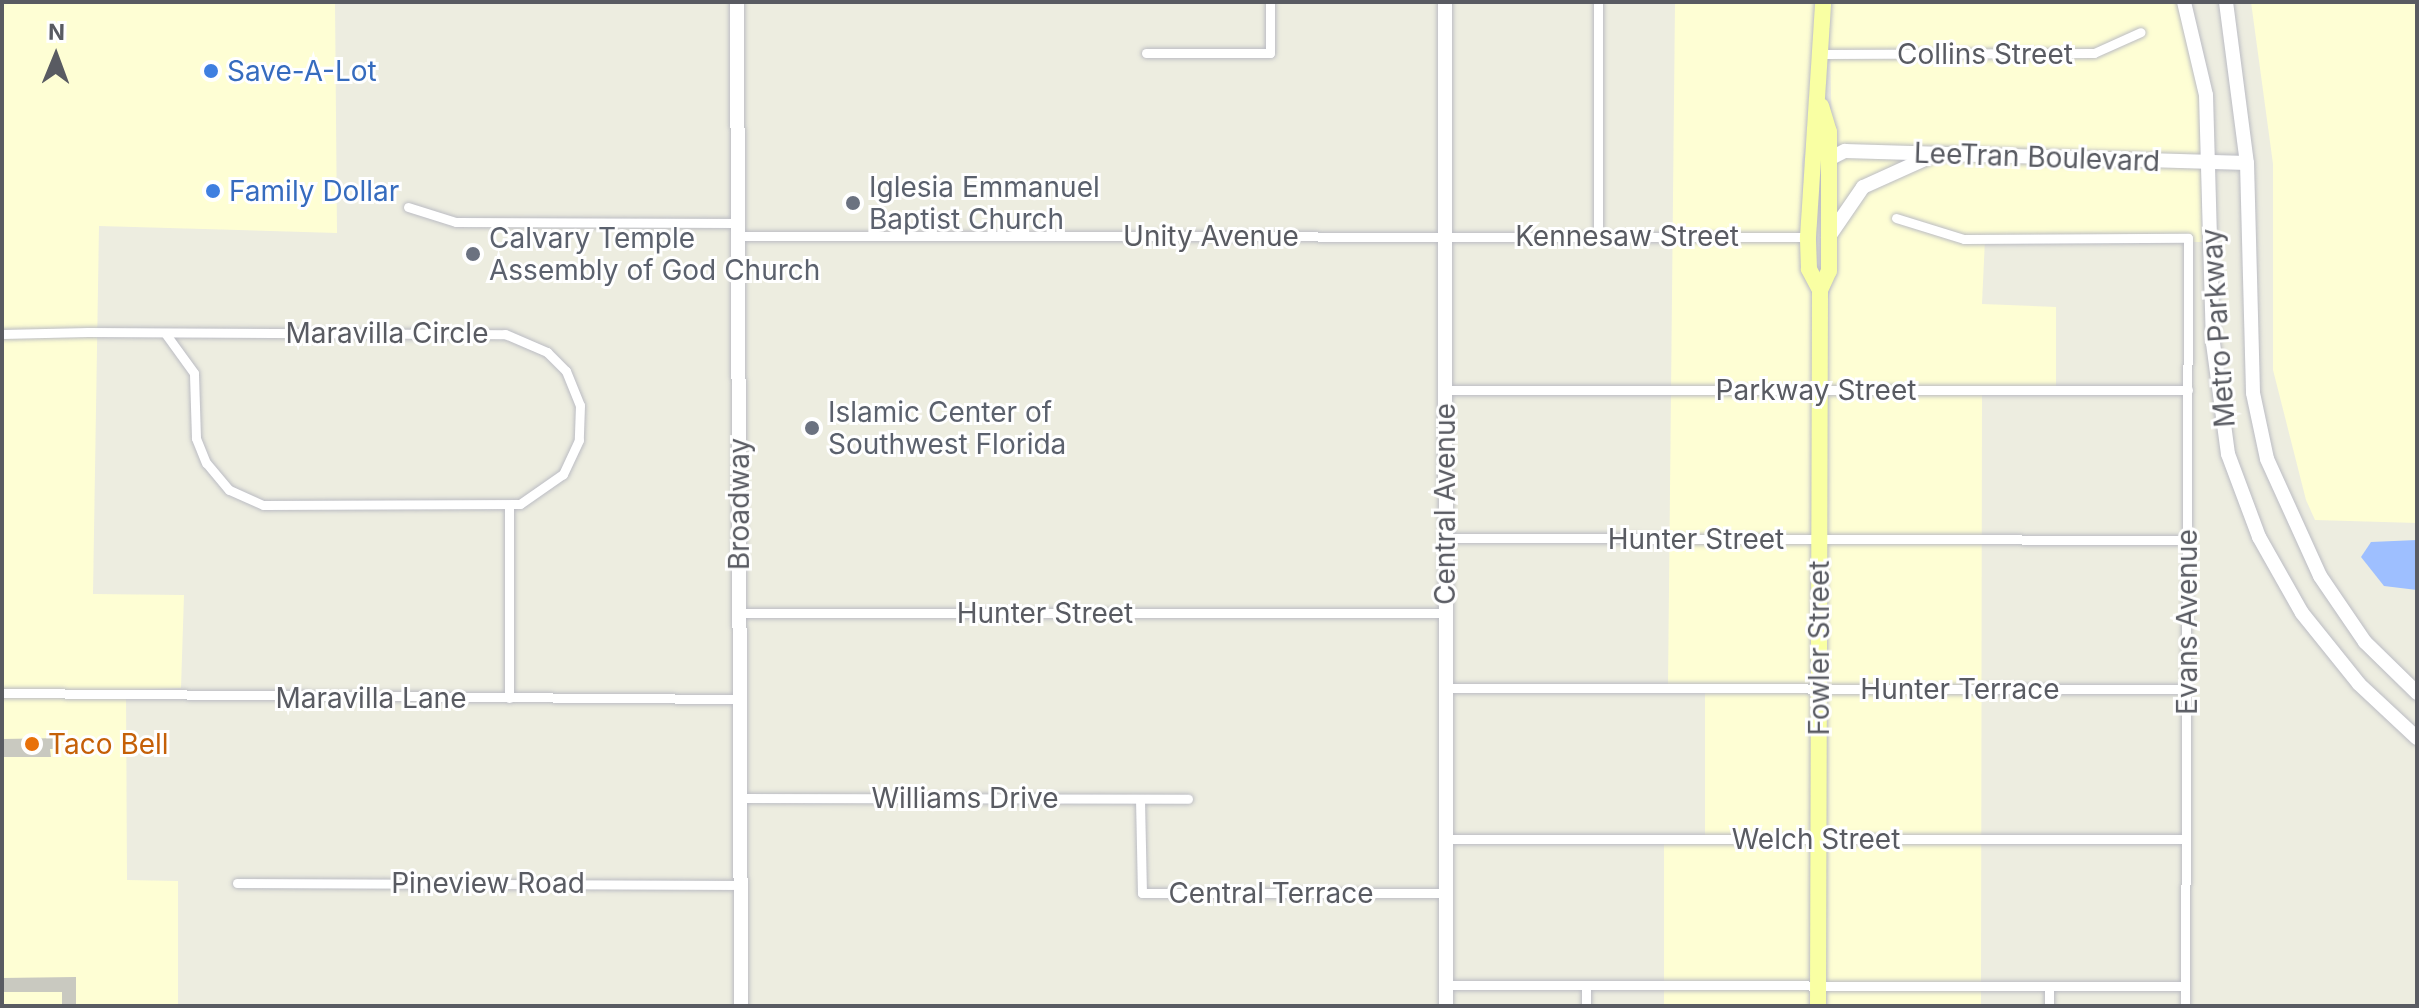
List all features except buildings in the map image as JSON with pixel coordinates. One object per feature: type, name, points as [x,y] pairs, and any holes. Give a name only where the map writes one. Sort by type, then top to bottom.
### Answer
[{"type":"main road","name":"Fowler Street","points":[[1818,1006],[1820,290],[1829,271],[1829,159],[1821,106],[1823,2]]},
{"type":"main road","name":"Fowler Street","points":[[1820,290],[1809,269],[1808,237],[1810,134],[1821,106]]},
{"type":"main road","points":[[1810,166],[1829,159]]},
{"type":"street","name":"Broadway","points":[[737,2],[741,1006]]},
{"type":"street","points":[[1146,53],[1270,53],[1270,2]]},
{"type":"street","name":"Central Avenue","points":[[1445,2],[1446,1006]]},
{"type":"street","points":[[1598,2],[1598,236]]},
{"type":"street","name":"Metro Parkway","points":[[2184,2],[2206,95],[2217,399],[2246,506],[2302,613],[2359,684],[2417,738]]},
{"type":"street","points":[[2226,2],[2247,163]]},
{"type":"street","name":"Collins Street","points":[[1823,54],[2094,53],[2141,32]]},
{"type":"street","name":"LeeTran Boulevard","points":[[1829,159],[1845,151],[2247,163]]},
{"type":"street","points":[[1828,239],[1863,187],[1882,173],[1944,153]]},
{"type":"street","name":"Metro Parkway","points":[[2247,163],[2249,348],[2267,459],[2320,576],[2365,642],[2417,693]]},
{"type":"street","name":"Unity Avenue","points":[[408,207],[456,222],[738,230],[1445,235]]},
{"type":"street","name":"Evans Avenue","points":[[1896,218],[1964,239],[2188,238],[2185,1006]]},
{"type":"street","name":"Kennesaw Street","points":[[1445,235],[1808,237]]},
{"type":"street","name":"Maravilla Circle","points":[[2,334],[165,333],[491,332],[533,343],[558,360],[573,385],[581,412],[579,440],[554,483],[509,507],[295,509],[251,502],[220,482],[201,455],[194,373],[165,333]]},
{"type":"street","name":"Parkway Street","points":[[1445,390],[2188,390]]},
{"type":"street","points":[[509,507],[509,698]]},
{"type":"street","name":"Hunter Street","points":[[1445,538],[2187,540]]},
{"type":"street","name":"Hunter Street","points":[[740,613],[1445,613]]},
{"type":"street","name":"Hunter Terrace","points":[[1445,688],[2187,689]]},
{"type":"street","name":"Maravilla Lane","points":[[2,693],[740,699]]},
{"type":"street","name":"Williams Drive","points":[[741,798],[1188,799]]},
{"type":"street","name":"Central Terrace","points":[[1140,799],[1142,893],[1446,893]]},
{"type":"street","name":"Welch Street","points":[[1446,839],[2186,839]]},
{"type":"street","name":"Pineview Road","points":[[237,883],[740,885]]},
{"type":"street","points":[[1446,985],[2185,986]]},
{"type":"street","points":[[1586,985],[1586,1006]]},
{"type":"street","points":[[2049,986],[2049,1006]]},
{"type":"shaded area","points":[[2,2],[335,2],[337,233],[99,226],[93,594],[184,595],[181,688],[126,690],[127,880],[178,881],[178,1006],[2,1006]]},
{"type":"shaded area","points":[[1675,2],[1816,2],[1814,106],[1802,161],[1803,269],[1814,300],[1812,1006],[1664,1006],[1664,835],[1705,835],[1705,686],[1668,685]]},
{"type":"shaded area","points":[[1829,2],[2177,2],[2199,96],[2202,242],[1985,239],[1982,304],[2056,307],[2056,388],[1982,388],[1981,1006],[1825,1006],[1827,304],[1835,271]]},
{"type":"shaded area","points":[[2251,2],[2417,2],[2417,523],[2315,520],[2306,500],[2273,370],[2273,164]]},
{"type":"water","points":[[2417,540],[2417,590],[2384,586],[2361,557],[2371,542]]},
{"type":"place","name":"Save-A-Lot","points":[[211,71]]},
{"type":"place","name":"Family Dollar","points":[[213,191]]},
{"type":"place","name":"Iglesia Emmanuel Baptist Church","points":[[853,203]]},
{"type":"place","name":"Calvary Temple Assembly of God Church","points":[[473,254]]},
{"type":"place","name":"Islamic Center of Southwest Florida","points":[[812,428]]},
{"type":"place","name":"Taco Bell","points":[[32,744]]}]
